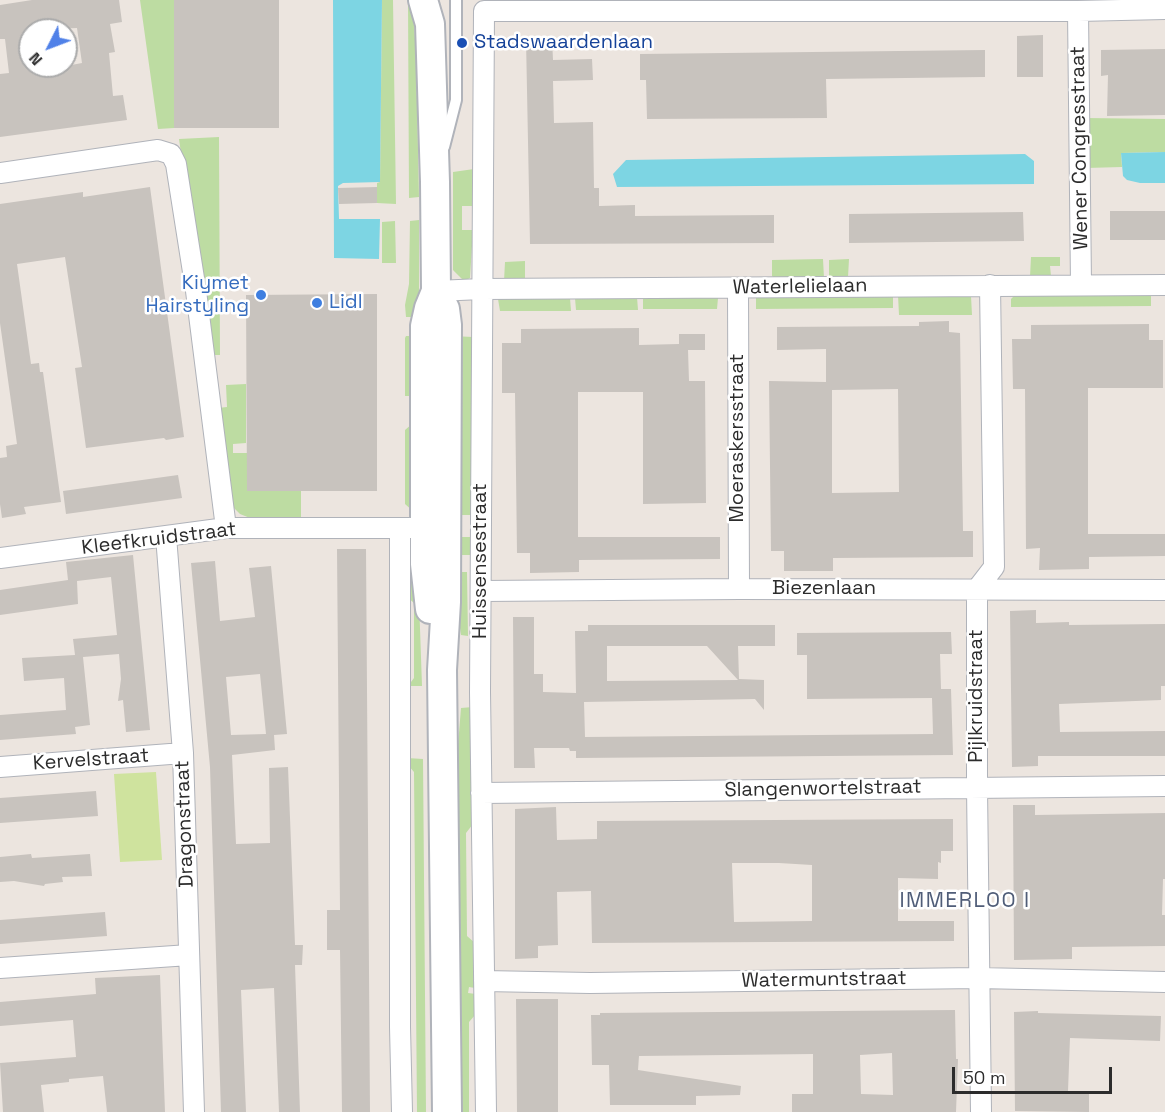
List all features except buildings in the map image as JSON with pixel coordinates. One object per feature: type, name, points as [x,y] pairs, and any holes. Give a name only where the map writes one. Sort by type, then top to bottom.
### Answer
[{"type":"street","name":"Huissensestraat","points":[[486,1112],[480,526],[484,11],[765,5]]},
{"type":"street","points":[[765,5],[1078,11],[1100,5],[1165,9]]},
{"type":"street","name":"Huissensestraat","points":[[402,1112],[400,1027],[424,528],[447,325],[445,309],[436,291],[430,8]]},
{"type":"street","name":"Wener Congresstraat","points":[[1078,11],[1081,285]]},
{"type":"street","points":[[0,173],[158,150],[171,154],[176,164],[196,291],[226,528]]},
{"type":"street","points":[[977,589],[994,567],[990,285]]},
{"type":"street","name":"Waterlelielaan","points":[[436,291],[1165,285]]},
{"type":"street","name":"Moeraskersstraat","points":[[738,288],[739,589]]},
{"type":"street","name":"Kleefkruidstraat","points":[[0,558],[226,528],[424,528]]},
{"type":"street","name":"Huissensestraat","points":[[424,528],[446,602],[441,670],[447,1112]]},
{"type":"street","name":"Dragonstraat","points":[[166,536],[183,753],[195,1112]]},
{"type":"street","name":"Pijlkruidstraat","points":[[977,589],[978,978],[981,1112]]},
{"type":"street","name":"Biezenlaan","points":[[482,591],[1165,590]]},
{"type":"street","name":"Kervelstraat","points":[[0,767],[183,753]]},
{"type":"street","name":"Slangenwortelstraat","points":[[481,793],[1165,786]]},
{"type":"street","points":[[0,968],[189,955]]},
{"type":"street","name":"Watermuntstraat","points":[[484,981],[978,978],[1165,982]]},
{"type":"lane","name":"Huissensestraat","points":[[435,182],[456,100],[456,0]]},
{"type":"green space","points":[[140,0],[174,0],[174,128],[158,129]]},
{"type":"green space","points":[[382,0],[393,0],[396,204],[377,203],[377,183],[380,182]]},
{"type":"green space","points":[[408,0],[412,0],[416,51],[419,197],[409,198]]},
{"type":"green space","points":[[1086,118],[1165,119],[1165,152],[1121,153],[1122,167],[1086,168]]},
{"type":"green space","points":[[219,137],[220,355],[210,355],[179,139]]},
{"type":"green space","points":[[474,169],[474,206],[462,206],[462,230],[473,230],[470,278],[464,281],[453,270],[453,172]]},
{"type":"green space","points":[[419,220],[419,317],[406,317],[410,221]]},
{"type":"green space","points":[[395,221],[396,263],[382,263],[382,222]]},
{"type":"green space","points":[[1031,257],[1060,257],[1060,266],[1050,266],[1051,276],[1030,277]]},
{"type":"green space","points":[[823,259],[824,278],[774,278],[772,276],[772,260]]},
{"type":"green space","points":[[849,259],[848,277],[829,278],[829,260]]},
{"type":"green space","points":[[525,261],[525,279],[504,281],[505,262]]},
{"type":"green space","points":[[1151,292],[1151,306],[1011,307],[1011,299],[1015,295]]},
{"type":"green space","points":[[893,295],[893,308],[756,309],[756,298]]},
{"type":"green space","points":[[898,295],[971,296],[972,315],[899,315]]},
{"type":"green space","points":[[713,296],[718,298],[717,309],[643,309],[643,297]]},
{"type":"green space","points":[[637,297],[638,310],[576,310],[575,298]]},
{"type":"green space","points":[[570,298],[571,311],[500,311],[498,299]]},
{"type":"green space","points":[[406,336],[420,336],[421,396],[405,396]]},
{"type":"green space","points":[[452,336],[473,337],[473,515],[454,515]]},
{"type":"green space","points":[[246,384],[246,443],[233,444],[233,453],[247,453],[247,491],[301,491],[301,517],[250,518],[240,514],[232,506],[218,408],[227,407],[226,385]]},
{"type":"green space","points":[[420,417],[414,512],[405,504],[405,430]]},
{"type":"green space","points":[[456,537],[473,537],[473,555],[457,555]]},
{"type":"green space","points":[[406,571],[418,571],[422,686],[408,686],[414,678],[414,603],[406,596]]},
{"type":"green space","points":[[452,572],[467,572],[468,636],[461,635]]},
{"type":"green space","points":[[473,707],[473,824],[466,833],[467,936],[475,943],[475,988],[469,987],[468,993],[476,994],[476,1014],[469,1022],[469,1112],[456,1112],[453,807],[461,708]]},
{"type":"green space","points":[[407,758],[423,759],[426,1112],[417,1112],[414,772],[408,765]]},
{"type":"green space","points":[[156,772],[162,860],[120,862],[114,774]]},
{"type":"water","points":[[333,0],[382,0],[380,182],[343,183],[338,186],[339,219],[380,219],[379,259],[334,258]]},
{"type":"water","points":[[1165,152],[1165,183],[1140,183],[1127,180],[1123,176],[1121,153]]},
{"type":"water","points":[[1025,154],[1034,161],[1034,184],[617,187],[613,174],[626,160]]},
{"type":"place","name":"Stadswaardenlaan","points":[[462,43]]},
{"type":"place","name":"Kiymet Hairstyling","points":[[261,295]]},
{"type":"place","name":"Lidl","points":[[317,303]]},
{"type":"district","name":"IMMERLOO I","points":[[965,901]]}]
